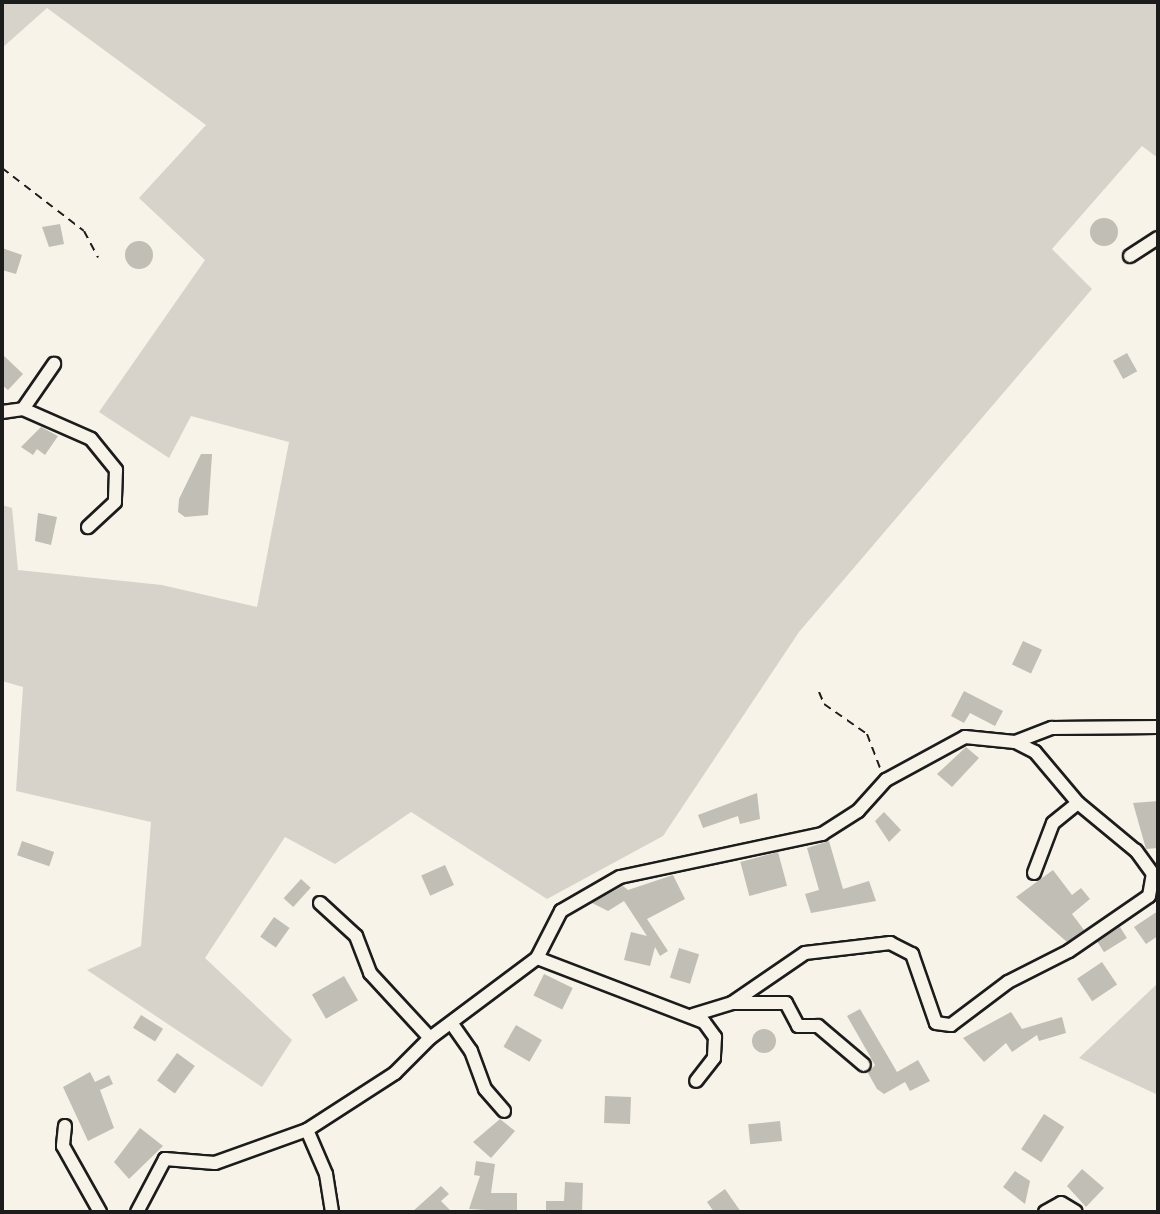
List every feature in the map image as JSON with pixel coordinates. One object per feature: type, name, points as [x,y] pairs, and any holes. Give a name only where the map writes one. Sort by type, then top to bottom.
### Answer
[{"type":"street","points":[[1130,256],[1158,238]]},
{"type":"street","points":[[23,409],[54,364]]},
{"type":"street","points":[[2,412],[23,409],[91,439],[116,470],[115,502],[88,527]]},
{"type":"street","points":[[1015,742],[1052,728],[1158,727]]},
{"type":"street","points":[[137,1212],[165,1159],[215,1163],[307,1130],[395,1073],[430,1038],[537,958],[561,911],[580,896],[620,877],[822,834],[858,811],[886,780],[965,737],[1015,742],[1035,752],[1078,803],[1136,851],[1153,874],[1154,889],[951,1025],[936,1023],[912,954],[890,943],[805,953],[732,1003]]},
{"type":"street","points":[[1034,873],[1053,823],[1078,803]]},
{"type":"street","points":[[320,903],[356,936],[370,973],[430,1038]]},
{"type":"street","points":[[537,958],[693,1015],[715,1037],[714,1058],[696,1081]]},
{"type":"street","points":[[693,1015],[732,1003],[786,1003],[798,1026],[818,1026],[864,1065]]},
{"type":"street","points":[[452,1024],[471,1051],[485,1089],[504,1111]]},
{"type":"street","points":[[65,1126],[63,1146],[100,1212]]},
{"type":"street","points":[[307,1130],[326,1174],[332,1212]]},
{"type":"street","points":[[1045,1212],[1061,1203],[1076,1212]]},
{"type":"path","points":[[2,168],[84,231],[98,257]]},
{"type":"path","points":[[819,692],[824,704],[867,734],[886,780]]},
{"type":"shaded area","points":[[2,2],[1158,2],[1158,158],[1142,146],[1052,249],[1092,289],[799,632],[663,836],[547,899],[411,812],[335,864],[285,837],[205,958],[292,1040],[262,1087],[87,970],[141,946],[151,822],[16,791],[23,687],[2,681],[2,505],[12,508],[18,570],[162,585],[257,607],[289,442],[191,416],[169,458],[99,412],[205,260],[139,198],[206,125],[47,8],[2,48]]},
{"type":"shaded area","points":[[1158,983],[1158,1095],[1079,1058]]},
{"type":"building","points":[[1104,218],[1114,222],[1118,232],[1114,242],[1104,246],[1094,242],[1090,232],[1094,222]]},
{"type":"building","points":[[60,224],[64,244],[49,247],[42,227]]},
{"type":"building","points":[[139,241],[149,245],[153,255],[149,265],[139,269],[129,265],[125,255],[129,245]]},
{"type":"building","points":[[2,248],[22,255],[16,274],[2,270]]},
{"type":"building","points":[[1127,353],[1137,371],[1123,379],[1113,361]]},
{"type":"building","points":[[2,354],[23,374],[8,390],[2,385]]},
{"type":"building","points":[[41,427],[58,436],[45,455],[37,449],[33,455],[21,447]]},
{"type":"building","points":[[201,454],[212,454],[208,515],[185,517],[178,512],[179,499]]},
{"type":"building","points":[[38,513],[57,517],[51,545],[35,541]]},
{"type":"building","points":[[1023,641],[1042,650],[1031,673],[1012,665]]},
{"type":"building","points":[[964,691],[1003,711],[995,726],[970,713],[964,723],[951,716]]},
{"type":"building","points":[[966,747],[979,758],[952,787],[937,774]]},
{"type":"building","points":[[757,793],[760,819],[740,824],[738,816],[703,828],[698,815]]},
{"type":"building","points":[[1158,801],[1158,848],[1146,849],[1133,803]]},
{"type":"building","points":[[884,812],[901,830],[889,842],[875,821]]},
{"type":"building","points":[[22,841],[54,852],[49,866],[17,855]]},
{"type":"building","points":[[829,841],[843,889],[869,881],[876,901],[811,913],[805,894],[819,890],[807,848]]},
{"type":"building","points":[[778,852],[787,886],[749,896],[740,862]]},
{"type":"building","points":[[445,865],[454,885],[430,896],[421,876]]},
{"type":"building","points":[[1053,870],[1072,895],[1081,888],[1090,899],[1072,914],[1084,930],[1067,942],[1016,897]]},
{"type":"building","points":[[673,875],[685,899],[647,919],[668,951],[660,956],[655,947],[650,966],[624,960],[631,932],[647,936],[624,901],[608,911],[592,903],[623,886],[628,890]]},
{"type":"building","points":[[301,879],[311,888],[293,907],[284,898]]},
{"type":"building","points":[[1158,911],[1158,936],[1146,944],[1134,927]]},
{"type":"building","points":[[274,917],[290,928],[276,948],[260,937]]},
{"type":"building","points":[[1120,927],[1127,938],[1104,952],[1097,941]]},
{"type":"building","points":[[679,948],[699,954],[690,984],[670,978]]},
{"type":"building","points":[[1102,962],[1117,984],[1092,1001],[1077,979]]},
{"type":"building","points":[[544,974],[573,988],[562,1010],[533,996]]},
{"type":"building","points":[[344,976],[358,1000],[326,1019],[312,994]]},
{"type":"building","points":[[860,1009],[897,1072],[918,1060],[930,1081],[910,1091],[905,1082],[884,1094],[877,1089],[868,1073],[875,1065],[847,1016]]},
{"type":"building","points":[[1011,1012],[1022,1029],[1062,1017],[1066,1033],[1039,1041],[1037,1035],[1012,1052],[1006,1043],[984,1062],[963,1038]]},
{"type":"building","points":[[141,1015],[163,1029],[155,1041],[133,1028]]},
{"type":"building","points":[[516,1025],[542,1040],[529,1062],[504,1047]]},
{"type":"building","points":[[764,1029],[772,1033],[776,1041],[772,1049],[764,1053],[756,1049],[752,1041],[756,1033]]},
{"type":"building","points":[[177,1053],[195,1066],[175,1093],[157,1081]]},
{"type":"building","points":[[90,1072],[95,1082],[109,1075],[113,1084],[100,1090],[114,1128],[88,1141],[63,1087]]},
{"type":"building","points":[[605,1096],[631,1097],[630,1124],[604,1123]]},
{"type":"building","points":[[1044,1114],[1064,1127],[1041,1162],[1021,1149]]},
{"type":"building","points":[[500,1119],[515,1131],[491,1158],[473,1142]]},
{"type":"building","points":[[780,1121],[782,1141],[750,1144],[748,1124]]},
{"type":"building","points":[[140,1128],[163,1146],[129,1179],[114,1162]]},
{"type":"building","points":[[476,1161],[495,1164],[491,1193],[517,1193],[517,1212],[469,1209],[480,1176],[474,1175]]},
{"type":"building","points":[[1082,1169],[1104,1188],[1086,1207],[1067,1186]]},
{"type":"building","points":[[1015,1171],[1030,1181],[1025,1204],[1003,1187]]},
{"type":"building","points":[[565,1182],[583,1183],[582,1212],[546,1212],[546,1201],[564,1201]]},
{"type":"building","points":[[441,1186],[449,1194],[441,1201],[452,1212],[412,1212]]},
{"type":"building","points":[[725,1189],[741,1212],[714,1212],[707,1202]]}]
